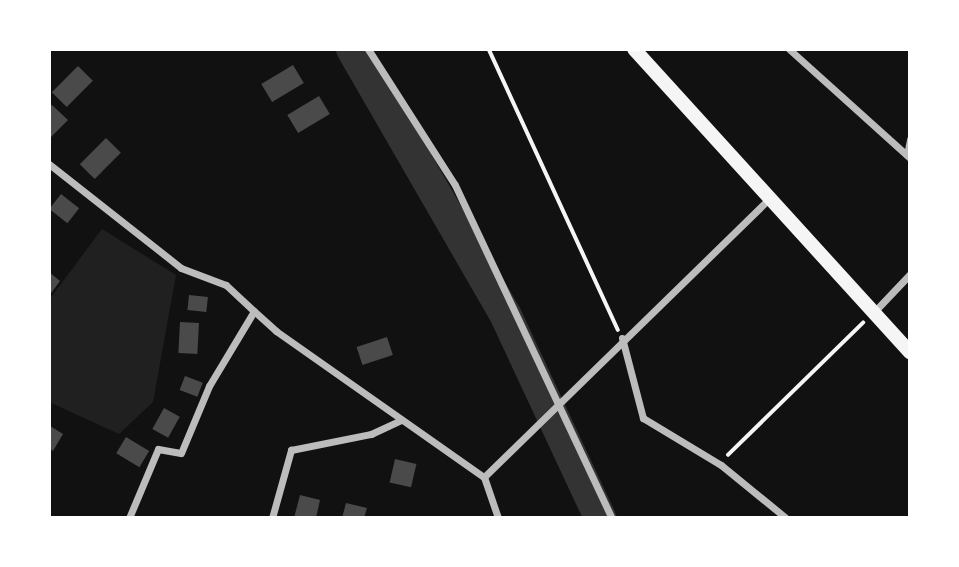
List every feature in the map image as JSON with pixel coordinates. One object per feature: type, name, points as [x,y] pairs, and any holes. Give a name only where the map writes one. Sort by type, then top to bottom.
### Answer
[{"type":"main road","points":[[634,49],[910,352]]},
{"type":"street","points":[[368,49],[455,185],[555,404],[612,518]]},
{"type":"street","points":[[789,49],[909,156]]},
{"type":"street","points":[[909,156],[910,139]]},
{"type":"street","points":[[49,164],[181,268],[226,285],[254,311],[401,420],[484,477],[498,518]]},
{"type":"street","points":[[484,477],[622,338],[769,199]]},
{"type":"street","points":[[874,312],[910,274]]},
{"type":"street","points":[[129,518],[158,449],[181,453],[209,386],[254,311]]},
{"type":"street","points":[[622,338],[643,418],[719,464],[786,518]]},
{"type":"street","points":[[272,518],[291,450],[371,434],[401,420]]},
{"type":"path","points":[[489,49],[622,338]]},
{"type":"path","points":[[719,464],[874,312]]},
{"type":"shaded area","points":[[102,229],[176,275],[153,402],[119,434],[49,402],[49,300]]},
{"type":"building","points":[[293,65],[304,83],[272,102],[261,84]]},
{"type":"building","points":[[78,66],[93,81],[67,107],[52,92]]},
{"type":"building","points":[[319,96],[330,114],[298,133],[287,115]]},
{"type":"building","points":[[52,105],[68,120],[49,139],[49,108]]},
{"type":"building","points":[[106,138],[121,153],[95,179],[80,164]]},
{"type":"building","points":[[61,194],[79,208],[67,223],[49,209]]},
{"type":"building","points":[[49,272],[60,281],[49,296]]},
{"type":"building","points":[[189,295],[208,297],[206,312],[187,310]]},
{"type":"building","points":[[180,322],[199,323],[197,354],[178,353]]},
{"type":"building","points":[[387,337],[393,355],[362,365],[357,347]]},
{"type":"building","points":[[185,376],[203,383],[197,397],[180,390]]},
{"type":"building","points":[[164,408],[180,417],[168,438],[152,429]]},
{"type":"building","points":[[50,426],[63,434],[53,451],[49,448]]},
{"type":"building","points":[[126,437],[149,451],[139,467],[116,453]]},
{"type":"building","points":[[395,459],[416,464],[411,487],[390,482]]},
{"type":"building","points":[[300,495],[320,500],[316,518],[294,518]]},
{"type":"building","points":[[346,503],[367,508],[364,518],[342,518]]},
{"type":"waterway","points":[[352,49],[506,316],[600,518]]}]
